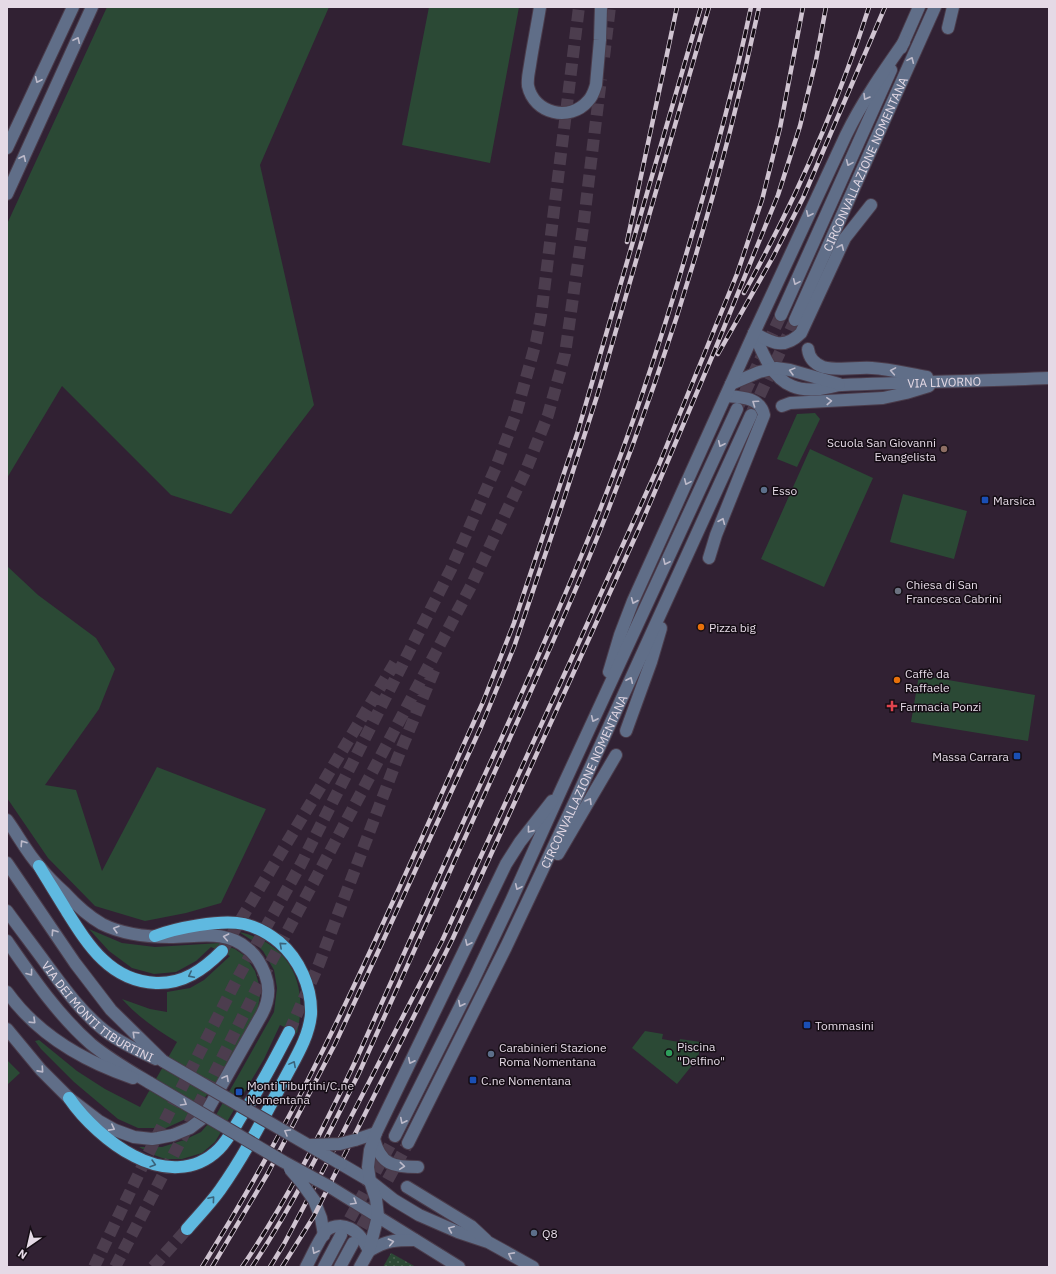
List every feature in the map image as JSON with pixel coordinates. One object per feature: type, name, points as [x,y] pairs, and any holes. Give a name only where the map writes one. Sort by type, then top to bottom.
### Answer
[{"type":"highway","points":[[39,866],[76,927],[90,946],[108,965],[128,977],[142,982],[151,983],[166,983],[180,980],[197,972],[222,951]]},
{"type":"highway","points":[[155,936],[184,928],[210,924],[242,924],[254,927],[272,936],[285,947],[293,957],[301,969],[306,983],[310,1004],[310,1019],[305,1039],[258,1128],[220,1190],[186,1229]]},
{"type":"highway","points":[[69,1098],[86,1119],[129,1154],[164,1167],[171,1168],[188,1166],[214,1154],[223,1144],[258,1090],[289,1032]]},
{"type":"street","points":[[7,148],[73,7]]},
{"type":"street","points":[[7,194],[92,7]]},
{"type":"street","points":[[540,7],[531,56],[528,87],[533,98],[543,108],[563,114],[574,112],[592,97],[596,85],[602,7]]},
{"type":"street","name":"CIRCONVALLAZIONE NOMENTANA","points":[[782,315],[904,42],[918,7]]},
{"type":"street","name":"CIRCONVALLAZIONE NOMENTANA","points":[[795,320],[935,7]]},
{"type":"street","points":[[948,28],[953,7]]},
{"type":"street","points":[[602,702],[616,650],[633,601],[754,333],[856,115],[869,93],[904,42]]},
{"type":"street","points":[[754,333],[771,342],[780,344],[790,341],[801,333],[845,238],[871,204]]},
{"type":"street","points":[[731,384],[771,369],[754,333]]},
{"type":"street","points":[[808,350],[812,359],[822,366],[839,369],[883,369],[945,381]]},
{"type":"street","name":"VIA LIVORNO","points":[[771,369],[790,370],[840,385],[1049,378]]},
{"type":"street","points":[[782,406],[790,403],[883,398],[906,393],[945,381]]},
{"type":"street","points":[[709,558],[716,535],[764,415],[761,408],[753,400],[742,397],[726,396]]},
{"type":"street","name":"CIRCONVALLAZIONE NOMENTANA","points":[[395,1136],[473,981],[537,845],[737,409]]},
{"type":"street","name":"CIRCONVALLAZIONE NOMENTANA","points":[[408,1143],[519,919],[583,784],[751,415]]},
{"type":"street","points":[[626,732],[651,662],[672,588]]},
{"type":"street","points":[[519,919],[616,755]]},
{"type":"street","points":[[360,1267],[369,1251],[378,1216],[376,1199],[368,1171],[368,1158],[375,1136],[506,864],[520,842],[562,788]]},
{"type":"street","points":[[7,820],[39,866],[74,903],[100,923],[116,930],[144,935],[172,937],[214,935],[225,936],[242,943],[256,956],[268,984],[268,997],[262,1014],[203,1118],[195,1125],[165,1137],[152,1139],[134,1137],[123,1134],[99,1121],[69,1098],[41,1070],[7,1029]]},
{"type":"street","points":[[7,863],[82,973],[110,1010],[163,1061]]},
{"type":"street","name":"VIA DEI MONTI TIBURTINI","points":[[7,910],[78,1005],[105,1031],[126,1045],[163,1061],[310,1145],[370,1182],[394,1200],[419,1215],[469,1236],[488,1242]]},
{"type":"street","name":"VIA DEI MONTI TIBURTINI","points":[[7,941],[45,993],[74,1028],[92,1045],[150,1083],[284,1162],[330,1187],[459,1267]]},
{"type":"street","points":[[7,992],[35,1023],[58,1042],[72,1051],[101,1066],[150,1083]]},
{"type":"street","points":[[310,1145],[340,1144],[375,1136]]},
{"type":"street","points":[[375,1136],[380,1155],[389,1163],[398,1166],[418,1167]]},
{"type":"street","points":[[284,1162],[314,1200],[321,1218],[324,1235]]},
{"type":"street","points":[[407,1187],[470,1226],[488,1242],[533,1267]]},
{"type":"street","points":[[378,1216],[394,1200]]},
{"type":"street","points":[[306,1267],[324,1235],[332,1227],[346,1226],[354,1230],[360,1236],[369,1251]]},
{"type":"street","points":[[324,1267],[341,1235]]},
{"type":"street","points":[[369,1251],[391,1241],[416,1240]]},
{"type":"street","points":[[340,1267],[353,1243]]},
{"type":"green space","points":[[107,7],[329,7],[260,165],[314,405],[231,514],[171,495],[62,386],[7,478],[7,224]]},
{"type":"green space","points":[[429,7],[519,7],[490,163],[402,145]]},
{"type":"green space","points":[[815,413],[820,419],[797,467],[777,459],[797,414]]},
{"type":"green space","points":[[810,449],[873,478],[824,587],[761,559]]},
{"type":"green space","points":[[903,494],[967,511],[954,559],[890,542]]},
{"type":"green space","points":[[7,566],[38,595],[96,638],[115,669],[99,709],[45,785],[76,790],[102,871],[157,767],[266,809],[221,903],[186,913],[145,921],[95,906],[48,858],[7,798]]},
{"type":"green space","points":[[919,675],[1035,695],[1028,741],[911,722]]},
{"type":"green space","points":[[89,929],[122,943],[155,947],[220,943],[235,949],[245,956],[255,971],[261,991],[257,1012],[215,1085],[188,1118],[166,1128],[138,1128],[118,1119],[74,1082],[35,1041],[39,1040],[77,1071],[105,1089],[140,1107],[177,1042],[148,1023],[122,999],[150,1009],[167,1012],[167,992],[190,988],[204,980],[230,956],[211,947],[196,961],[176,972],[154,974],[132,968],[109,951]]},
{"type":"green space","points":[[239,932],[257,937],[271,946],[283,956],[292,968],[297,982],[300,998],[300,1015],[297,1033],[280,1025],[264,1059],[215,1142],[202,1153],[182,1159],[165,1159],[139,1147],[162,1147],[184,1140],[201,1132],[216,1115],[274,1012],[277,988],[274,970],[263,951],[253,941]]},
{"type":"green space","name":"Piscina \"Delfino\"","points":[[645,1031],[663,1034],[662,1039],[679,1042],[680,1039],[701,1042],[698,1058],[677,1084],[632,1048]]},
{"type":"green space","points":[[7,1060],[20,1073],[7,1085]]},
{"type":"green space","points":[[391,1253],[416,1267],[383,1267]]},
{"type":"tunnel","points":[[94,1267],[154,1142],[236,981],[301,864],[451,569],[496,467],[516,414],[536,342],[541,316],[579,7]]},
{"type":"tunnel","points":[[604,57],[610,7]]},
{"type":"tunnel","points":[[115,1267],[178,1146],[258,986],[471,586],[526,470],[548,415],[565,354],[584,220],[601,79]]},
{"type":"tunnel","points":[[737,409],[781,315]]},
{"type":"tunnel","points":[[752,412],[795,320]]},
{"type":"tunnel","points":[[222,951],[396,661]]},
{"type":"tunnel","points":[[289,1032],[319,964],[398,757],[436,666]]},
{"type":"tunnel","points":[[341,1235],[395,1136]]},
{"type":"tunnel","points":[[353,1243],[408,1143]]},
{"type":"tunnel","points":[[153,1267],[187,1229]]},
{"type":"railway","points":[[627,242],[677,7]]},
{"type":"railway","points":[[202,1267],[266,1159],[324,1048],[385,919],[483,702],[514,623],[578,431],[701,7]]},
{"type":"railway","points":[[212,1267],[268,1173],[335,1044],[481,727],[514,647],[598,393],[709,7]]},
{"type":"railway","points":[[242,1267],[289,1191],[356,1060],[534,665],[591,532],[631,427],[677,284],[706,188],[751,7]]},
{"type":"railway","points":[[252,1267],[267,1244],[308,1172],[359,1073],[553,641],[599,533],[647,404],[690,273],[728,141],[759,7]]},
{"type":"railway","points":[[270,1267],[284,1244],[338,1142],[442,941],[658,467],[737,274],[762,200],[780,128],[803,7]]},
{"type":"railway","points":[[282,1267],[314,1216],[453,938],[642,522],[778,195],[800,126],[816,60],[826,7]]},
{"type":"railway","points":[[744,293],[781,224],[814,153],[857,44],[869,7]]},
{"type":"railway","points":[[718,354],[773,257],[803,198],[885,7]]},
{"type":"place","name":"Scuola San Giovanni Evangelista","points":[[944,449]]},
{"type":"place","name":"Esso","points":[[764,490]]},
{"type":"place","name":"Marsica","points":[[985,500]]},
{"type":"place","name":"Chiesa di San Francesca Cabrini","points":[[898,591]]},
{"type":"place","name":"Pizza big","points":[[701,627]]},
{"type":"place","name":"Caffè da Raffaele","points":[[897,680]]},
{"type":"place","name":"Farmacia Ponzi","points":[[892,706]]},
{"type":"place","name":"Massa Carrara","points":[[1017,756]]},
{"type":"place","name":"Tommasini","points":[[807,1025]]},
{"type":"place","name":"Piscina \"Delfino\"","points":[[669,1053]]},
{"type":"place","name":"Carabinieri Stazione Roma Nomentana","points":[[491,1054]]},
{"type":"place","name":"C.ne Nomentana","points":[[473,1080]]},
{"type":"place","name":"Monti Tiburtini/C.ne Nomentana","points":[[239,1092]]},
{"type":"place","name":"Q8","points":[[534,1233]]}]
